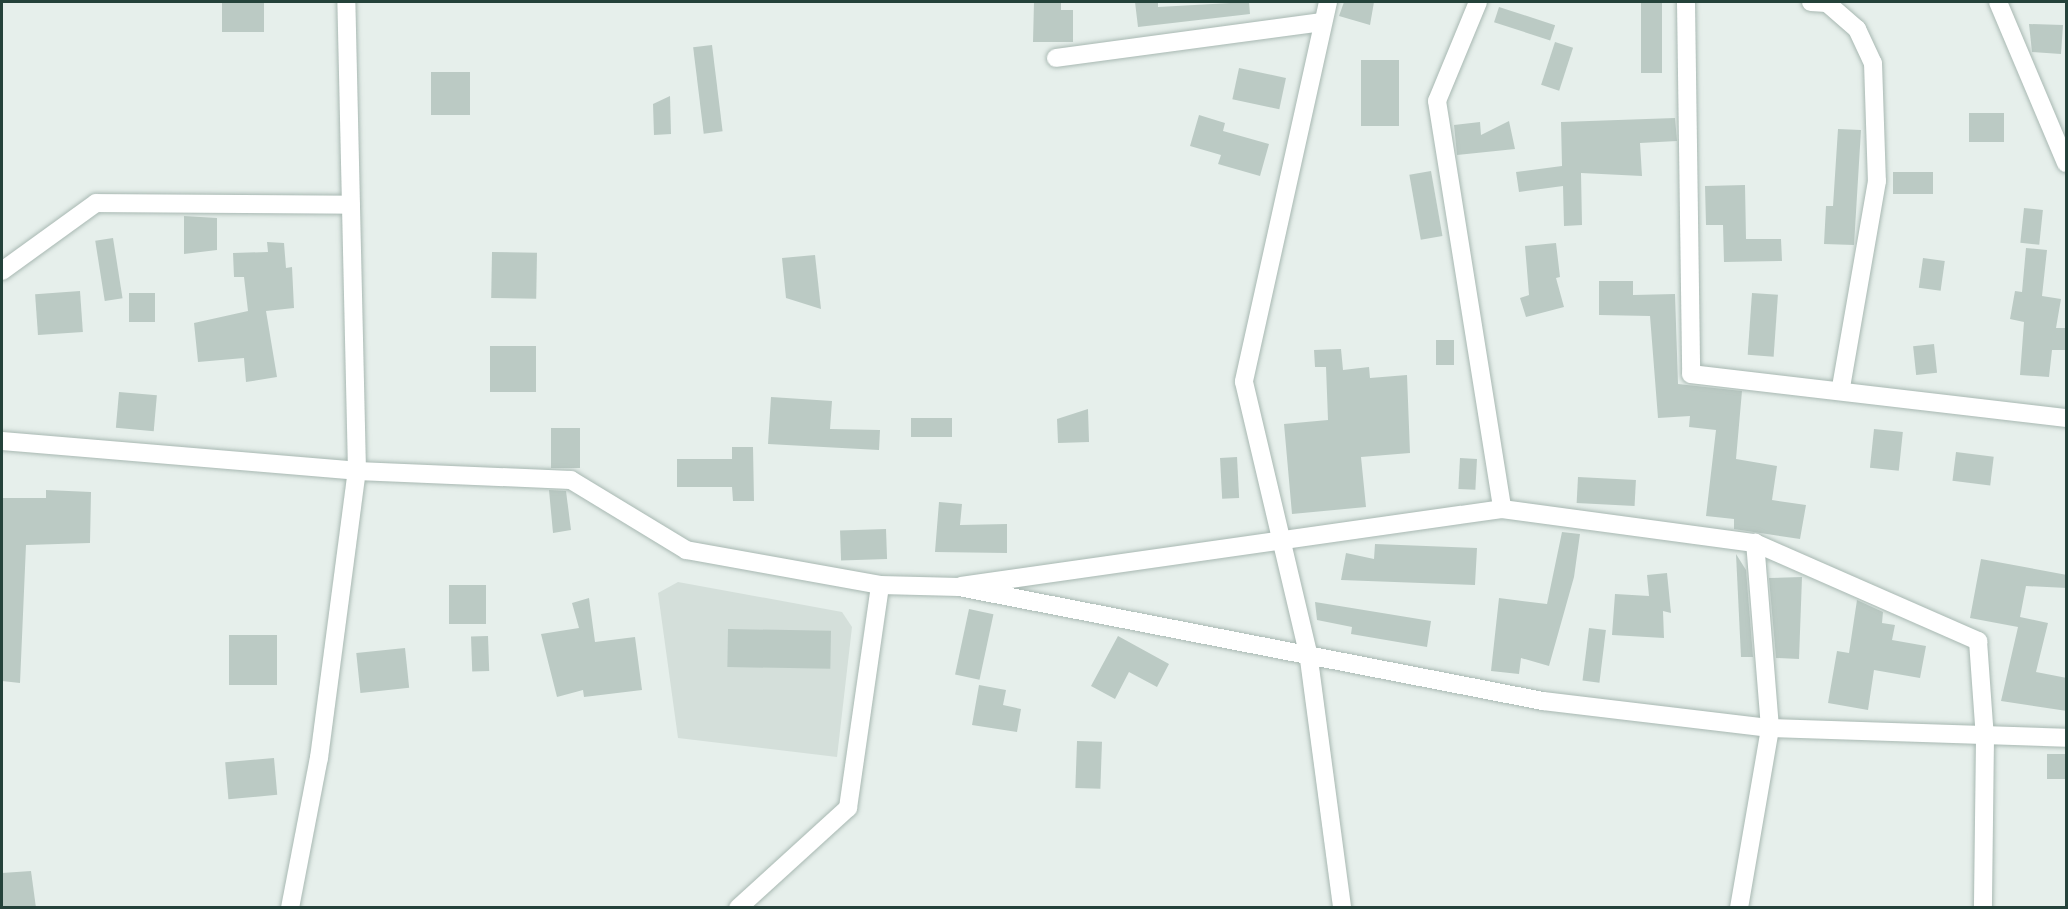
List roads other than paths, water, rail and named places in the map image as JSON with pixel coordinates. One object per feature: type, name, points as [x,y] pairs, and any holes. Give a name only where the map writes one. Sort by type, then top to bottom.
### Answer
[{"type":"street","points":[[290,908],[319,758],[357,471],[346,2]]},
{"type":"street","points":[[1328,2],[1244,382],[1308,652],[1342,908]]},
{"type":"street","points":[[1478,2],[1437,101],[1502,509]]},
{"type":"street","points":[[1686,2],[1691,374],[1841,388],[2067,418]]},
{"type":"street","points":[[1822,2],[1857,29],[1873,63],[1877,181],[1841,388]]},
{"type":"street","points":[[1998,2],[2067,163]]},
{"type":"street","points":[[1056,58],[1323,22]]},
{"type":"street","points":[[2,271],[96,203],[351,205]]},
{"type":"street","points":[[2,441],[357,471],[570,480],[686,550],[880,585],[959,587],[1308,652],[1544,701],[1770,728],[1985,738],[2067,738]]},
{"type":"street","points":[[959,587],[1502,509],[1755,543],[1978,641],[1985,738],[1983,908]]},
{"type":"street","points":[[1739,908],[1770,728],[1755,543]]},
{"type":"street","points":[[738,908],[848,808],[880,585]]}]
